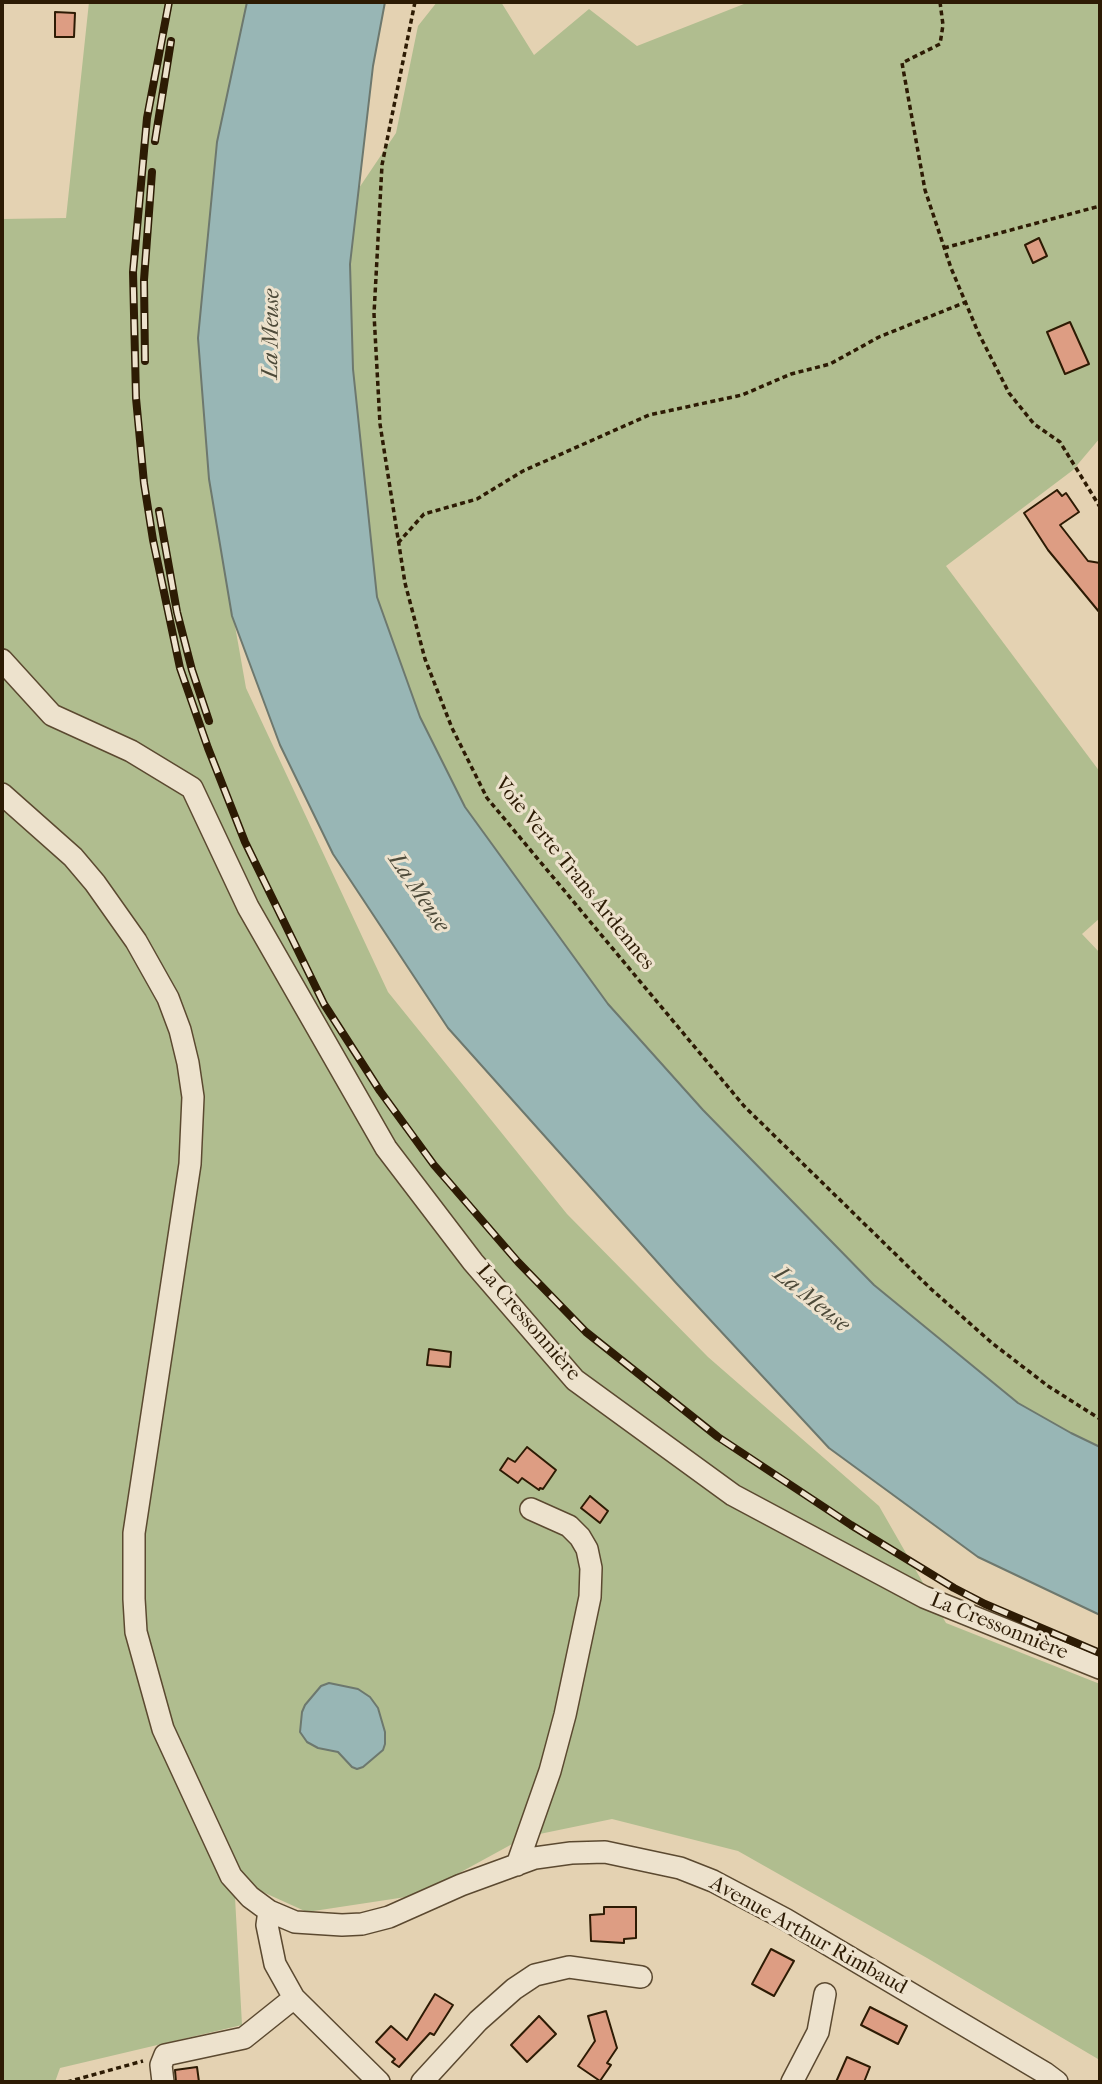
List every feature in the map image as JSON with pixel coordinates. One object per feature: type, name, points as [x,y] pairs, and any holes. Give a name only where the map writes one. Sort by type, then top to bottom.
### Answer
[{"type":"street","name":"La Cressonnière","points":[[2,660],[52,715],[131,751],[192,788],[248,907],[386,1148],[473,1262],[575,1380],[733,1494],[924,1597],[1100,1668]]},
{"type":"street","name":"Avenue Arthur Rimbaud","points":[[2,794],[73,857],[129,931],[169,998],[188,1063],[193,1097],[190,1164],[135,1533],[134,1599],[136,1632],[163,1729],[231,1876],[250,1897],[269,1911],[295,1922],[342,1925],[362,1924],[389,1917],[461,1885],[535,1858],[605,1852],[680,1868],[713,1881],[785,1919],[1057,2082]]},
{"type":"street","points":[[517,1865],[550,1771],[590,1597],[591,1568],[587,1549],[580,1537],[569,1527],[531,1509]]},
{"type":"street","points":[[269,1911],[267,1925],[275,1964],[294,1998],[379,2082]]},
{"type":"street","points":[[422,2082],[478,2021],[514,1989],[536,1975],[569,1967],[641,1977]]},
{"type":"street","points":[[792,2082],[818,2032],[825,1994]]},
{"type":"street","points":[[163,2082],[161,2064],[165,2055],[244,2038],[294,1998]]},
{"type":"path","name":"Voie Verte Trans Ardennes","points":[[415,2],[382,165],[374,314],[380,424],[405,583],[425,659],[452,728],[487,798],[744,1106],[931,1289],[992,1343],[1048,1386],[1100,1419]]},
{"type":"path","points":[[940,2],[943,25],[940,44],[902,63],[925,190],[966,302],[1009,393],[1034,425],[1060,442],[1100,507]]},
{"type":"path","points":[[944,248],[1100,206]]},
{"type":"path","points":[[398,543],[424,514],[477,499],[523,471],[649,415],[742,395],[792,374],[830,364],[879,337],[966,302]]},
{"type":"path","points":[[67,2082],[165,2055]]},
{"type":"green space","points":[[89,2],[247,2],[217,142],[198,338],[209,479],[246,688],[388,992],[567,1214],[708,1357],[879,1506],[946,1623],[1100,1684],[1100,2063],[1098,2059],[927,1958],[738,1851],[612,1819],[525,1837],[419,1895],[307,1912],[234,1879],[242,2025],[60,2068],[55,2082],[2,2082],[2,219],[66,218]]},
{"type":"green space","points":[[437,2],[501,2],[534,55],[589,9],[637,46],[749,2],[1100,2],[1100,438],[1073,470],[946,566],[1100,772],[1100,918],[1082,934],[1100,953],[1100,1447],[1018,1403],[874,1285],[703,1110],[608,1004],[465,807],[420,717],[377,597],[353,369],[350,264],[357,191],[396,133],[418,26]]},
{"type":"water","name":"La Meuse","points":[[247,2],[385,2],[373,66],[350,264],[353,369],[377,597],[420,717],[465,807],[608,1004],[703,1110],[874,1285],[1018,1403],[1100,1447],[1100,1615],[978,1557],[829,1448],[677,1284],[448,1028],[333,854],[280,745],[232,616],[209,479],[198,338],[217,142]]},
{"type":"water","points":[[329,1683],[358,1689],[370,1697],[378,1708],[385,1732],[385,1744],[383,1750],[363,1767],[352,1767],[338,1752],[318,1748],[307,1742],[300,1732],[305,1705],[321,1686]]},
{"type":"building","points":[[55,12],[75,13],[74,37],[55,37]]},
{"type":"building","points":[[1039,238],[1047,256],[1033,263],[1025,245]]},
{"type":"building","points":[[1070,322],[1089,364],[1065,374],[1047,332]]},
{"type":"building","points":[[1057,490],[1062,496],[1066,493],[1079,512],[1060,525],[1088,561],[1100,563],[1100,613],[1048,550],[1024,513]]},
{"type":"building","points":[[429,1349],[451,1352],[450,1367],[427,1365]]},
{"type":"building","points":[[527,1447],[556,1470],[543,1489],[539,1490],[522,1478],[518,1483],[500,1470],[508,1458],[515,1462]]},
{"type":"building","points":[[590,1496],[608,1511],[600,1523],[581,1508]]},
{"type":"building","points":[[604,1907],[636,1907],[636,1938],[624,1939],[624,1943],[591,1941],[590,1915],[604,1914]]},
{"type":"building","points":[[771,1949],[794,1961],[774,1996],[752,1984]]},
{"type":"building","points":[[435,1994],[453,2005],[434,2035],[430,2033],[399,2067],[392,2062],[395,2059],[376,2042],[391,2026],[407,2040]]},
{"type":"building","points":[[870,2007],[907,2026],[898,2044],[861,2025]]},
{"type":"building","points":[[606,2011],[617,2048],[607,2063],[611,2065],[600,2081],[578,2066],[595,2041],[588,2016]]},
{"type":"building","points":[[539,2016],[556,2034],[527,2062],[511,2045]]},
{"type":"building","points":[[847,2057],[870,2067],[864,2082],[836,2082]]},
{"type":"building","points":[[197,2067],[199,2082],[176,2082],[175,2070]]},
{"type":"railway","points":[[169,2],[147,118],[133,272],[136,398],[144,483],[180,668],[245,842],[324,1004],[380,1091],[434,1165],[518,1262],[586,1332],[718,1437],[851,1525],[985,1604],[1100,1653]]},
{"type":"railway","points":[[155,141],[171,41]]},
{"type":"railway","points":[[145,361],[144,280],[152,172]]},
{"type":"railway","points":[[159,511],[177,612],[209,721]]}]
